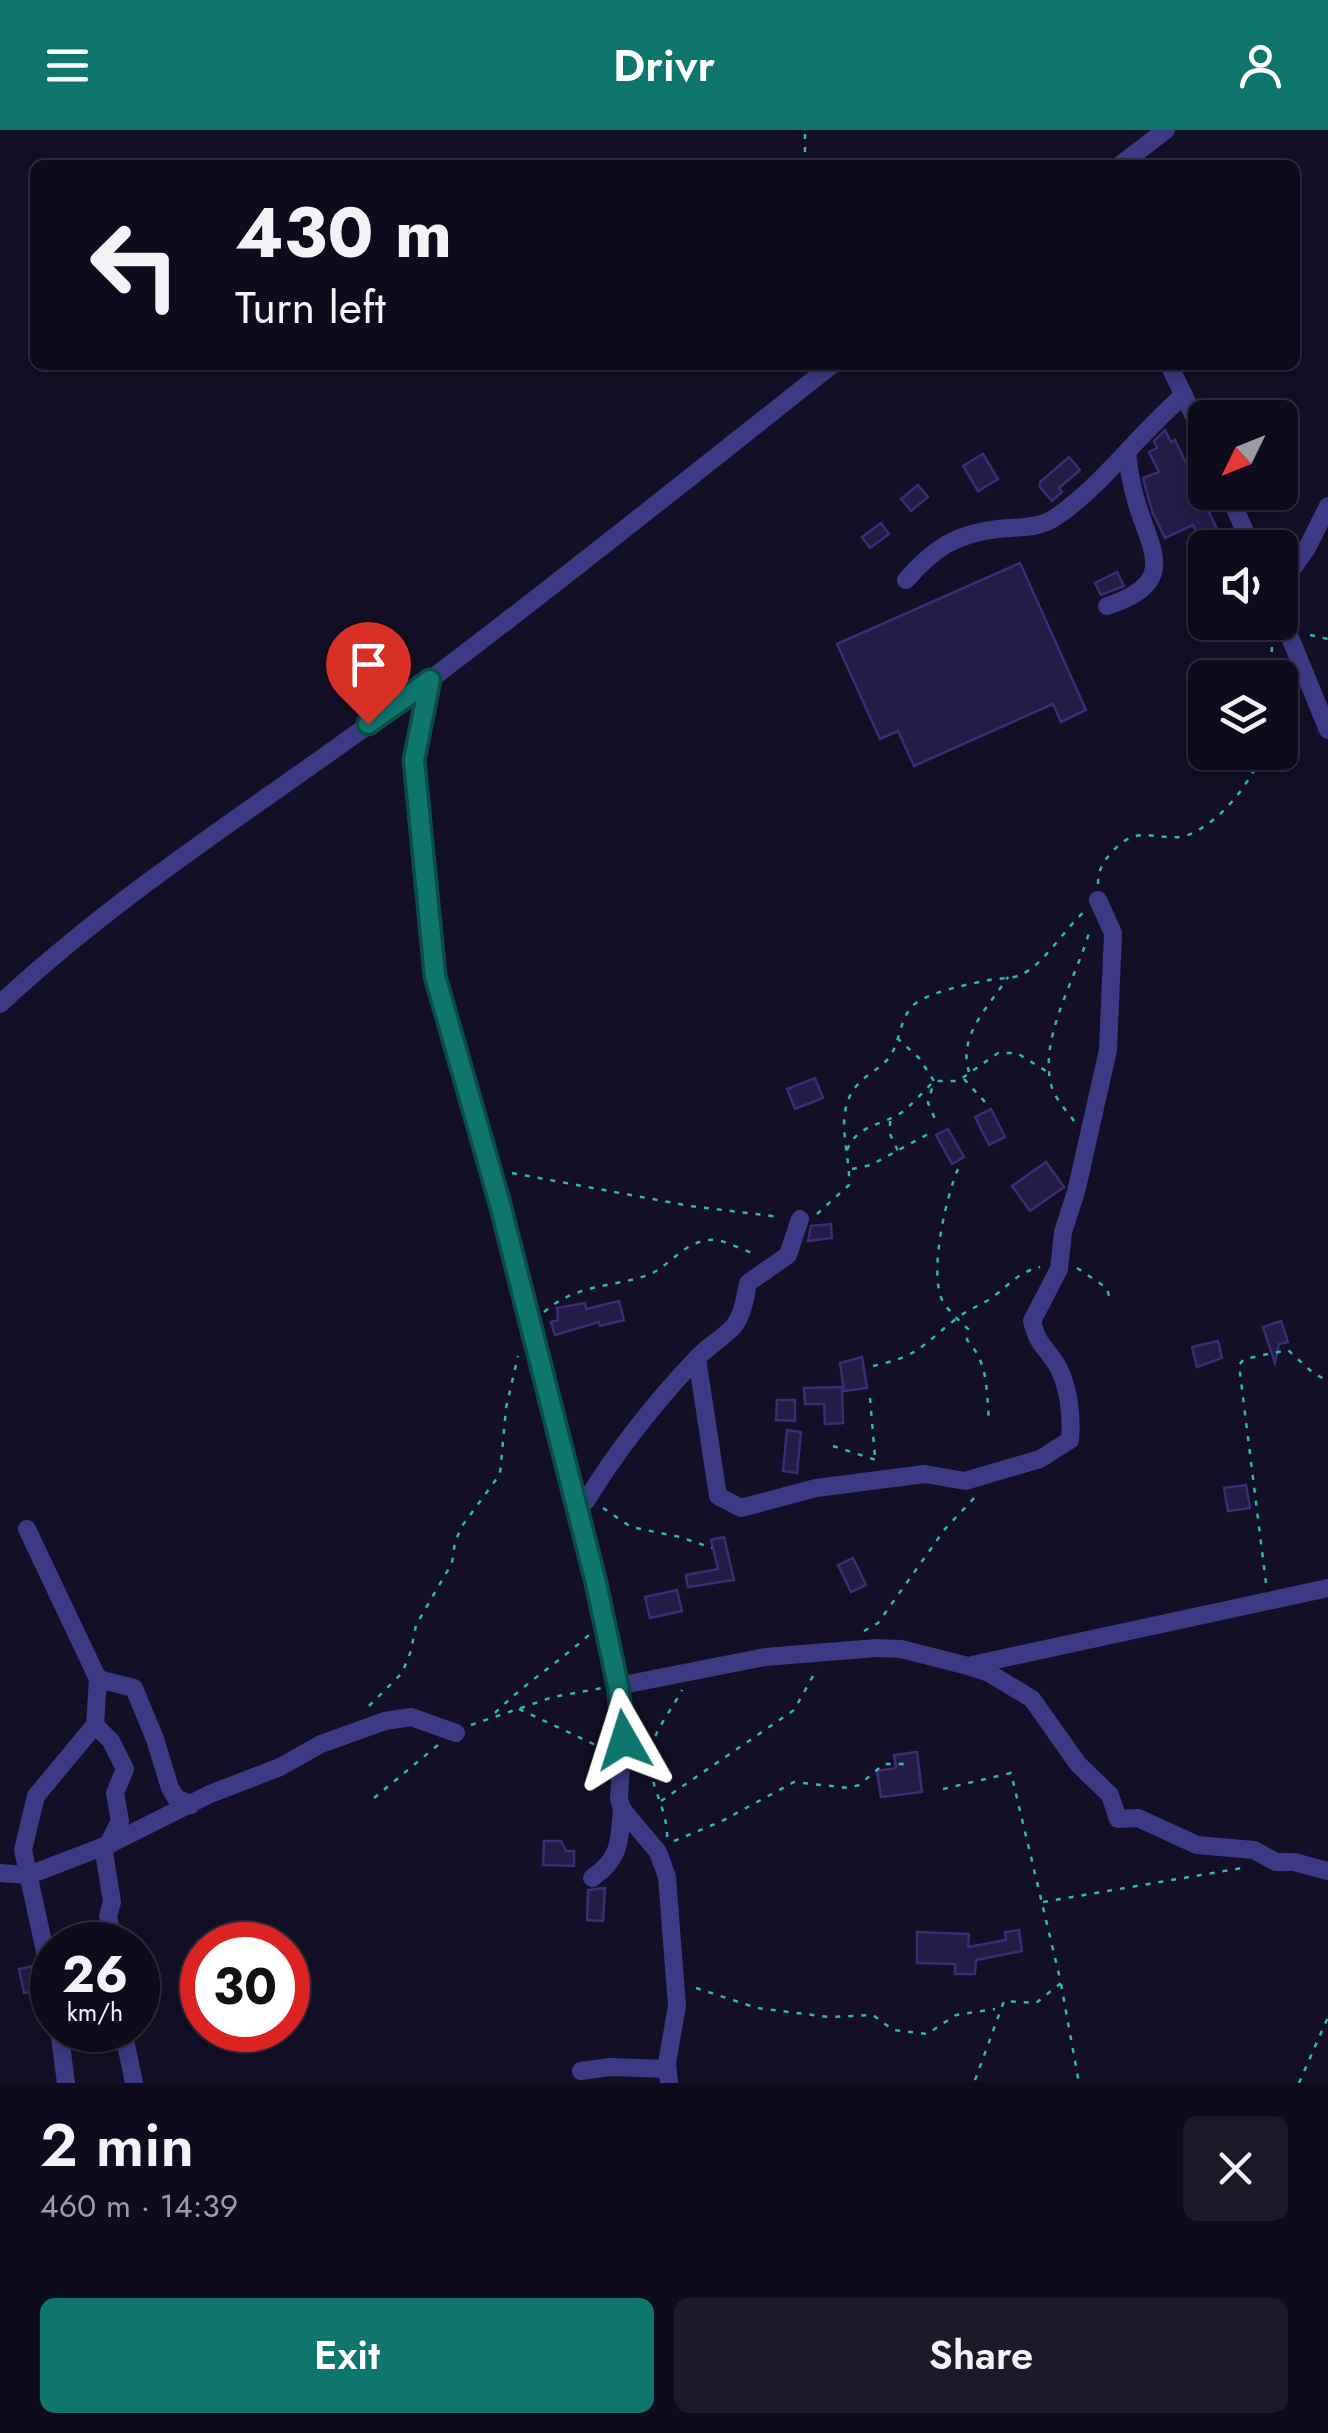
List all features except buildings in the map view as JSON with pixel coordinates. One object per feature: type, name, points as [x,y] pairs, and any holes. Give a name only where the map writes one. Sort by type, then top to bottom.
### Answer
[{"type":"street","points":[[1127,160],[1166,130]]},
{"type":"street","points":[[0,1004],[58,950],[183,854],[430,680],[826,370]]},
{"type":"street","points":[[1172,370],[1188,403]]},
{"type":"street","points":[[906,580],[923,561],[950,542],[978,532],[1031,527],[1052,520],[1184,395]]},
{"type":"street","points":[[1107,606],[1137,592],[1154,569],[1131,483],[1127,452]]},
{"type":"street","points":[[1298,560],[1328,506]]},
{"type":"street","points":[[1291,640],[1328,730]]},
{"type":"street","points":[[430,680],[414,760],[435,976],[490,1169],[596,1583],[624,1727],[618,1785],[622,1808],[620,1836],[613,1860],[592,1878]]},
{"type":"street","points":[[696,1358],[718,1496],[740,1508],[816,1488],[925,1474],[965,1481],[1040,1459],[1070,1440],[1072,1422],[1064,1380],[1054,1361],[1038,1344],[1032,1321],[1059,1269],[1063,1232],[1076,1192],[1108,1050],[1113,933],[1098,900]]},
{"type":"street","points":[[586,1501],[613,1457],[696,1358],[732,1328],[742,1309],[748,1283],[788,1255],[800,1218]]},
{"type":"street","points":[[27,1529],[98,1679],[95,1725],[36,1796],[23,1850],[39,1922]]},
{"type":"street","points":[[968,1666],[1328,1588]]},
{"type":"street","points":[[618,1686],[765,1657],[877,1648],[902,1649],[968,1666],[990,1672],[1032,1699],[1060,1742],[1110,1795],[1118,1819],[1138,1818],[1182,1841],[1254,1850],[1276,1862],[1294,1862],[1328,1871]]},
{"type":"street","points":[[98,1679],[134,1688],[170,1788],[176,1798],[191,1805]]},
{"type":"street","points":[[0,1872],[29,1875],[110,1844],[222,1789],[280,1767],[321,1744],[385,1720],[411,1717],[456,1733]]},
{"type":"street","points":[[95,1725],[112,1741],[125,1769],[115,1794],[120,1821],[104,1852],[112,1902],[109,1922]]},
{"type":"street","points":[[581,2071],[610,2067],[668,2076],[677,2006],[667,1877],[658,1852],[622,1808]]},
{"type":"street","points":[[62,2052],[66,2083]]},
{"type":"street","points":[[128,2052],[134,2083]]},
{"type":"path","points":[[805,130],[805,160]]},
{"type":"path","points":[[1272,642],[1272,660]]},
{"type":"path","points":[[1087,1138],[1053,1092],[1049,1054],[1068,985],[1085,948],[1098,900],[1098,876],[1103,861],[1122,840],[1142,832],[1168,837],[1191,834],[1233,800],[1255,770]]},
{"type":"path","points":[[490,1169],[690,1206],[800,1218],[815,1216],[850,1186],[845,1112],[860,1082],[893,1054],[914,1004],[946,991],[1022,975],[1098,900]]},
{"type":"path","points":[[970,1073],[967,1047],[975,1024],[1008,977]]},
{"type":"path","points":[[897,1038],[919,1058],[934,1081],[928,1103],[936,1120]]},
{"type":"path","points":[[846,1152],[861,1130],[904,1110],[934,1081],[958,1081],[998,1053],[1017,1053],[1049,1073]]},
{"type":"path","points":[[962,1078],[986,1102]]},
{"type":"path","points":[[890,1119],[890,1134],[899,1152]]},
{"type":"path","points":[[850,1168],[872,1165],[930,1133]]},
{"type":"path","points":[[958,1170],[947,1208],[938,1273],[940,1297],[968,1329],[967,1340],[981,1355],[986,1371],[989,1420]]},
{"type":"path","points":[[528,1325],[558,1301],[606,1283],[651,1274],[678,1251],[712,1239],[778,1262]]},
{"type":"path","points":[[873,1366],[908,1358],[925,1348],[957,1318],[992,1298],[1014,1276],[1027,1270],[1042,1266],[1076,1267],[1107,1288],[1110,1300]]},
{"type":"path","points":[[1268,1600],[1239,1365],[1244,1358],[1288,1350],[1328,1381]]},
{"type":"path","points":[[360,1714],[402,1672],[416,1625],[452,1563],[462,1526],[500,1474],[506,1408],[519,1354]]},
{"type":"path","points":[[870,1398],[875,1459]]},
{"type":"path","points":[[833,1446],[911,1476]]},
{"type":"path","points":[[586,1501],[631,1527],[680,1536],[712,1548]]},
{"type":"path","points":[[496,1712],[520,1688],[564,1658],[594,1631]]},
{"type":"path","points":[[691,1671],[650,1752],[652,1776],[666,1816],[665,1845],[722,1821],[794,1782],[849,1788],[884,1764],[904,1764]]},
{"type":"path","points":[[374,1798],[406,1768],[487,1717],[553,1697],[618,1686]]},
{"type":"path","points":[[519,1709],[621,1758]]},
{"type":"path","points":[[943,1789],[1011,1773],[1060,1982],[1078,2083]]},
{"type":"path","points":[[1042,1903],[1276,1862]]},
{"type":"path","points":[[674,1981],[756,2008],[829,2017],[873,2015],[893,2030],[927,2034],[956,2015],[994,2008]]},
{"type":"path","points":[[974,2083],[1004,2001],[1036,2003],[1060,1982]]},
{"type":"path","points":[[1299,2083],[1328,2018]]},
{"type":"route","points":[[368,724],[430,680],[414,760],[435,976],[500,1204],[596,1583],[624,1714],[624,1740]]}]
